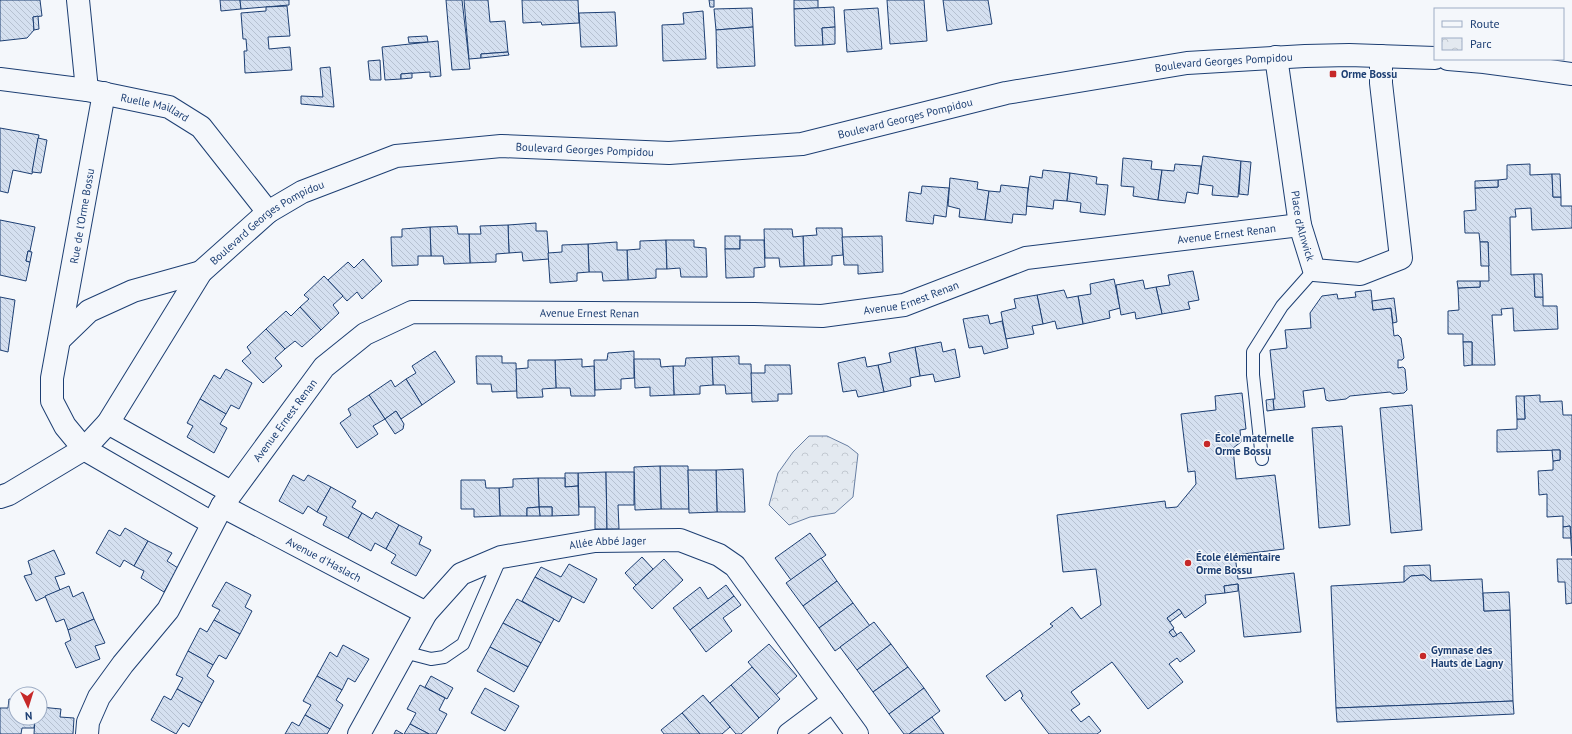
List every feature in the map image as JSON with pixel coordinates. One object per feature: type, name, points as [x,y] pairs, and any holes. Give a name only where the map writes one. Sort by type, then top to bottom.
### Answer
[{"type":"street","name":"Rue de l'Orme Bossu","points":[[78,0],[96,91],[60,338],[52,378],[52,401],[65,426],[84,449]]},
{"type":"street","name":"Boulevard Georges Pompidou","points":[[0,497],[9,494],[84,449],[108,423],[201,272],[268,212],[302,192],[396,156],[500,146],[669,153],[802,144],[1006,93],[1187,63],[1305,56],[1434,58]]},
{"type":"street","name":"Place d'Alnwick","points":[[1276,57],[1300,225],[1314,270],[1360,274],[1401,258],[1382,84],[1381,56]]},
{"type":"street","points":[[1460,60],[1572,74]]},
{"type":"street","name":"Ruelle Maillard","points":[[0,79],[96,91],[169,107],[201,127],[268,212]]},
{"type":"street","name":"Avenue Ernest Renan","points":[[87,734],[88,722],[99,697],[123,664],[168,610],[222,507],[324,367],[365,334],[412,312],[754,314],[822,316],[904,305],[1026,258],[1300,225]]},
{"type":"street","points":[[60,338],[89,311],[133,291],[201,272]]},
{"type":"street","name":"Avenue d'Haslach","points":[[108,423],[222,507]]},
{"type":"street","name":"Avenue d'Haslach","points":[[84,449],[222,507],[426,613]]},
{"type":"street","name":"Allée Abbé Jager","points":[[359,734],[426,613],[461,574],[501,557],[595,541],[680,540],[719,555],[736,566],[856,734]]},
{"type":"street","points":[[789,734],[833,701]]},
{"type":"lane","points":[[1262,459],[1253,375],[1253,352],[1282,306],[1314,270]]},
{"type":"lane","points":[[404,652],[431,659],[444,657],[463,644],[501,557]]},
{"type":"green space","points":[[809,436],[827,436],[848,446],[858,454],[853,497],[835,513],[810,517],[789,525],[769,505],[778,473],[793,452]]},
{"type":"building","points":[[0,0],[40,0],[42,16],[33,17],[34,30],[27,38],[0,41]]},
{"type":"building","points":[[220,0],[240,0],[241,9],[221,11]]},
{"type":"building","points":[[240,0],[289,0],[289,5],[241,9]]},
{"type":"building","points":[[446,0],[462,0],[470,69],[452,70]]},
{"type":"building","points":[[464,0],[488,0],[490,22],[505,21],[508,52],[481,54],[481,58],[469,59]]},
{"type":"building","points":[[522,0],[578,0],[579,23],[542,25],[541,22],[523,23]]},
{"type":"building","points":[[709,0],[714,0],[714,7],[710,7]]},
{"type":"building","points":[[794,0],[818,0],[818,8],[794,9]]},
{"type":"building","points":[[887,0],[924,0],[927,41],[890,44]]},
{"type":"building","points":[[943,0],[988,0],[992,24],[947,31]]},
{"type":"building","points":[[287,6],[290,36],[268,37],[269,49],[290,47],[292,70],[245,73],[244,51],[247,51],[246,39],[243,39],[241,13],[266,11],[266,7]]},
{"type":"building","points":[[834,7],[835,27],[822,28],[823,45],[795,46],[794,9]]},
{"type":"building","points":[[752,8],[753,27],[716,30],[714,9]]},
{"type":"building","points":[[878,8],[882,49],[847,52],[844,10]]},
{"type":"building","points":[[703,11],[706,59],[663,61],[662,25],[684,24],[683,13]]},
{"type":"building","points":[[615,12],[617,46],[581,47],[579,13]]},
{"type":"building","points":[[38,16],[39,29],[34,30],[33,17]]},
{"type":"building","points":[[753,27],[755,66],[717,68],[716,30]]},
{"type":"building","points":[[835,27],[835,44],[823,45],[822,28]]},
{"type":"building","points":[[427,36],[428,42],[409,43],[408,37]]},
{"type":"building","points":[[438,41],[441,76],[430,77],[430,72],[401,74],[401,79],[385,80],[382,47]]},
{"type":"building","points":[[508,52],[509,55],[481,58],[481,54]]},
{"type":"building","points":[[380,60],[381,80],[370,80],[368,61]]},
{"type":"building","points":[[330,67],[334,107],[301,104],[301,96],[323,97],[320,68]]},
{"type":"building","points":[[412,73],[412,78],[401,79],[401,74]]},
{"type":"building","points":[[0,128],[39,135],[32,174],[13,170],[8,193],[0,191]]},
{"type":"building","points":[[38,138],[47,140],[41,173],[32,172]]},
{"type":"building","points":[[1203,156],[1241,161],[1238,197],[1212,195],[1213,186],[1199,184]]},
{"type":"building","points":[[1123,158],[1152,161],[1151,169],[1162,170],[1158,200],[1133,196],[1134,187],[1121,186]]},
{"type":"building","points":[[1241,161],[1251,162],[1248,195],[1239,194]]},
{"type":"building","points":[[1175,164],[1201,166],[1198,194],[1187,192],[1185,203],[1158,200],[1162,170],[1174,171]]},
{"type":"building","points":[[1530,164],[1530,175],[1552,174],[1553,197],[1561,197],[1561,206],[1572,206],[1572,228],[1532,230],[1531,208],[1515,209],[1516,217],[1510,217],[1511,275],[1534,274],[1535,297],[1543,297],[1543,306],[1557,306],[1558,329],[1514,331],[1513,308],[1501,309],[1502,315],[1492,315],[1495,365],[1472,365],[1472,342],[1463,342],[1463,334],[1448,334],[1448,311],[1459,310],[1458,288],[1480,287],[1480,281],[1489,281],[1488,242],[1480,242],[1479,233],[1465,233],[1464,211],[1476,210],[1475,188],[1498,187],[1498,180],[1507,179],[1507,165]]},
{"type":"building","points":[[1043,170],[1070,173],[1067,201],[1054,200],[1053,209],[1026,206],[1030,176],[1042,178]]},
{"type":"building","points":[[1070,173],[1097,177],[1096,184],[1108,185],[1105,215],[1080,212],[1081,203],[1067,201]]},
{"type":"building","points":[[1552,174],[1560,174],[1561,197],[1553,197]]},
{"type":"building","points":[[950,178],[978,182],[977,189],[989,191],[985,220],[959,217],[960,209],[948,206]]},
{"type":"building","points":[[1498,180],[1498,187],[1475,188],[1475,181]]},
{"type":"building","points":[[1001,185],[1028,188],[1026,215],[1013,214],[1012,223],[985,220],[989,191],[1000,192]]},
{"type":"building","points":[[922,186],[949,188],[946,217],[934,215],[933,224],[906,221],[909,192],[921,194]]},
{"type":"building","points":[[0,220],[35,227],[30,251],[28,251],[26,261],[30,262],[26,281],[0,275]]},
{"type":"building","points":[[536,223],[536,231],[547,231],[549,259],[523,261],[522,252],[509,253],[508,225]]},
{"type":"building","points":[[508,225],[509,253],[496,254],[496,262],[470,263],[469,234],[481,234],[480,226]]},
{"type":"building","points":[[457,226],[458,234],[469,234],[470,263],[444,264],[443,256],[431,256],[430,227]]},
{"type":"building","points":[[430,227],[431,256],[418,256],[418,265],[392,266],[391,237],[402,237],[402,229]]},
{"type":"building","points":[[816,228],[842,228],[843,255],[832,256],[832,265],[804,266],[803,236],[817,235]]},
{"type":"building","points":[[764,229],[792,229],[793,237],[803,236],[804,266],[780,267],[779,258],[765,258]]},
{"type":"building","points":[[725,236],[740,236],[740,249],[725,249]]},
{"type":"building","points":[[882,236],[883,272],[858,274],[858,265],[844,265],[842,237]]},
{"type":"building","points":[[666,240],[667,269],[656,269],[656,278],[628,280],[627,250],[640,249],[640,241]]},
{"type":"building","points":[[666,240],[694,240],[694,247],[706,248],[707,277],[681,277],[680,268],[667,269]]},
{"type":"building","points":[[740,240],[764,240],[765,267],[754,268],[754,277],[726,278],[725,249],[740,249]]},
{"type":"building","points":[[617,242],[617,250],[627,250],[628,280],[603,281],[602,272],[589,272],[588,244]]},
{"type":"building","points":[[1480,242],[1488,242],[1489,266],[1481,266]]},
{"type":"building","points":[[588,244],[589,272],[577,273],[577,281],[550,283],[548,253],[562,252],[562,245]]},
{"type":"building","points":[[28,251],[32,252],[30,262],[26,261]]},
{"type":"building","points":[[363,259],[382,281],[362,299],[357,292],[347,301],[328,280],[348,262],[354,268]]},
{"type":"building","points":[[1193,271],[1199,300],[1188,302],[1190,309],[1162,314],[1156,287],[1170,285],[1168,275]]},
{"type":"building","points":[[1534,274],[1542,274],[1543,297],[1535,297]]},
{"type":"building","points":[[324,276],[343,296],[333,305],[339,313],[321,330],[300,307],[309,299],[304,295]]},
{"type":"building","points":[[1114,279],[1120,308],[1109,311],[1110,318],[1083,324],[1078,296],[1091,294],[1090,284]]},
{"type":"building","points":[[1143,280],[1145,289],[1156,287],[1162,314],[1136,319],[1135,312],[1121,315],[1116,285]]},
{"type":"building","points":[[1457,281],[1480,281],[1480,287],[1458,288]]},
{"type":"building","points":[[1064,290],[1067,298],[1078,296],[1083,324],[1057,329],[1055,321],[1043,324],[1037,295]]},
{"type":"building","points":[[1371,290],[1373,310],[1391,308],[1394,336],[1398,335],[1401,338],[1404,358],[1402,360],[1398,360],[1398,368],[1403,367],[1405,369],[1407,390],[1404,393],[1393,394],[1390,392],[1350,396],[1346,399],[1329,401],[1326,400],[1324,388],[1303,391],[1305,407],[1274,410],[1273,399],[1275,399],[1270,350],[1287,348],[1285,330],[1311,328],[1310,313],[1322,296],[1337,294],[1338,299],[1356,297],[1355,292]]},
{"type":"building","points":[[1037,295],[1043,324],[1032,326],[1034,334],[1006,339],[1001,312],[1016,308],[1014,299]]},
{"type":"building","points":[[0,297],[15,300],[8,352],[0,350]]},
{"type":"building","points":[[1394,298],[1397,322],[1393,323],[1391,308],[1373,310],[1372,301]]},
{"type":"building","points":[[300,307],[321,330],[302,347],[295,341],[285,349],[266,329],[286,311],[291,316]]},
{"type":"building","points":[[988,315],[990,324],[1002,321],[1008,348],[984,354],[982,346],[969,348],[963,319]]},
{"type":"building","points":[[266,329],[285,349],[275,358],[282,366],[263,383],[242,361],[251,353],[247,347]]},
{"type":"building","points":[[941,342],[943,352],[955,349],[960,377],[935,382],[933,374],[920,376],[915,347]]},
{"type":"building","points":[[1463,342],[1472,342],[1472,365],[1464,366]]},
{"type":"building","points":[[915,347],[920,376],[910,378],[911,386],[884,392],[878,365],[891,362],[889,353]]},
{"type":"building","points":[[435,351],[455,382],[422,405],[406,379],[416,373],[412,366]]},
{"type":"building","points":[[634,351],[634,378],[621,379],[621,389],[595,390],[594,360],[607,360],[608,353]]},
{"type":"building","points":[[476,356],[502,356],[502,363],[516,363],[517,391],[492,392],[491,384],[477,384]]},
{"type":"building","points":[[739,356],[739,364],[751,364],[752,393],[726,394],[725,385],[713,385],[712,357]]},
{"type":"building","points":[[712,357],[713,385],[700,386],[700,394],[674,395],[673,366],[685,366],[686,358]]},
{"type":"building","points":[[865,357],[867,367],[878,365],[884,392],[858,397],[856,390],[843,392],[838,363]]},
{"type":"building","points":[[582,359],[582,367],[594,366],[595,396],[571,396],[570,388],[556,388],[555,360]]},
{"type":"building","points":[[634,359],[660,359],[661,367],[673,366],[674,395],[650,396],[650,387],[635,388]]},
{"type":"building","points":[[528,360],[555,360],[556,388],[542,389],[543,397],[517,398],[516,369],[528,368]]},
{"type":"building","points":[[765,365],[790,365],[792,394],[778,394],[778,401],[752,402],[751,373],[765,373]]},
{"type":"building","points":[[226,369],[252,383],[239,409],[231,405],[226,414],[200,399],[214,375],[220,379]]},
{"type":"building","points":[[406,379],[422,405],[401,419],[396,411],[385,419],[369,395],[391,380],[395,387]]},
{"type":"building","points":[[1242,393],[1246,429],[1240,430],[1241,442],[1233,448],[1236,479],[1275,475],[1284,549],[1235,555],[1238,579],[1294,573],[1301,632],[1244,637],[1238,584],[1224,586],[1225,593],[1205,595],[1206,603],[1185,618],[1179,609],[1167,618],[1174,628],[1169,632],[1173,637],[1181,632],[1195,651],[1180,662],[1177,658],[1169,664],[1183,682],[1148,709],[1112,662],[1071,692],[1080,704],[1071,710],[1081,722],[1089,716],[1101,731],[1097,734],[1049,734],[1021,698],[1023,696],[1020,690],[1005,701],[986,676],[1053,626],[1050,624],[1072,607],[1081,619],[1101,605],[1096,569],[1063,572],[1057,515],[1165,501],[1166,508],[1177,507],[1196,484],[1195,471],[1188,472],[1181,414],[1216,410],[1215,396]]},
{"type":"building","points":[[369,395],[385,419],[373,426],[378,434],[357,448],[340,423],[351,415],[348,409]]},
{"type":"building","points":[[1540,395],[1540,402],[1562,401],[1563,415],[1572,415],[1572,556],[1570,526],[1563,527],[1563,516],[1547,517],[1547,494],[1539,495],[1538,471],[1553,470],[1553,461],[1560,460],[1560,450],[1497,452],[1497,430],[1517,429],[1517,419],[1525,419],[1524,396]]},
{"type":"building","points":[[1516,396],[1524,396],[1525,419],[1517,419]]},
{"type":"building","points":[[200,399],[226,414],[220,424],[227,428],[214,453],[187,437],[193,426],[187,423]]},
{"type":"building","points":[[1273,399],[1274,410],[1267,411],[1266,400]]},
{"type":"building","points":[[1412,405],[1422,530],[1391,533],[1380,408]]},
{"type":"building","points":[[396,411],[404,424],[403,429],[395,434],[385,419]]},
{"type":"building","points":[[1342,426],[1350,525],[1319,528],[1312,428]]},
{"type":"building","points":[[1552,450],[1560,450],[1560,460],[1553,461]]},
{"type":"building","points":[[660,466],[688,466],[689,509],[661,509]]},
{"type":"building","points":[[660,466],[661,509],[635,510],[634,467]]},
{"type":"building","points":[[743,469],[745,512],[717,512],[716,470]]},
{"type":"building","points":[[688,470],[716,470],[717,512],[689,513]]},
{"type":"building","points":[[606,472],[607,529],[595,529],[595,507],[579,507],[578,473]]},
{"type":"building","points":[[606,472],[634,472],[634,505],[618,505],[619,529],[607,529]]},
{"type":"building","points":[[565,473],[578,473],[578,486],[565,487]]},
{"type":"building","points":[[293,475],[304,481],[308,475],[331,487],[317,512],[308,506],[303,514],[279,501]]},
{"type":"building","points":[[538,478],[565,478],[565,487],[578,486],[579,515],[552,516],[552,507],[539,507]]},
{"type":"building","points":[[538,478],[539,507],[527,508],[527,516],[500,516],[499,488],[513,487],[513,479]]},
{"type":"building","points":[[461,480],[485,480],[486,488],[499,488],[500,516],[474,517],[474,509],[461,509]]},
{"type":"building","points":[[331,487],[356,501],[352,507],[362,513],[348,538],[323,525],[327,517],[317,512]]},
{"type":"building","points":[[539,507],[552,507],[552,516],[540,516]]},
{"type":"building","points":[[539,507],[540,516],[527,516],[527,508]]},
{"type":"building","points":[[376,512],[399,525],[386,549],[375,543],[371,551],[348,538],[362,513],[372,519]]},
{"type":"building","points":[[399,525],[422,537],[419,544],[431,550],[416,576],[391,563],[396,555],[386,549]]},
{"type":"building","points":[[1570,526],[1571,538],[1563,538],[1563,527]]},
{"type":"building","points":[[125,528],[148,541],[134,566],[124,560],[120,567],[96,553],[109,530],[120,536]]},
{"type":"building","points":[[810,533],[826,555],[791,580],[775,558]]},
{"type":"building","points":[[148,541],[172,553],[167,561],[178,568],[164,592],[141,578],[144,571],[134,566]]},
{"type":"building","points":[[54,550],[65,574],[55,577],[60,590],[36,601],[24,576],[32,574],[28,561]]},
{"type":"building","points":[[642,557],[653,569],[636,585],[625,573]]},
{"type":"building","points":[[821,558],[837,581],[803,606],[786,583]]},
{"type":"building","points":[[664,559],[683,580],[652,609],[633,588]]},
{"type":"building","points":[[1557,559],[1572,559],[1572,603],[1566,604],[1565,582],[1558,582]]},
{"type":"building","points":[[569,564],[597,579],[584,603],[535,577],[541,567],[561,577]]},
{"type":"building","points":[[1430,565],[1431,581],[1424,575],[1411,576],[1404,582],[1404,566]]},
{"type":"building","name":"Gymnase des Hauts de Lagny","points":[[1424,575],[1431,581],[1482,579],[1484,611],[1510,610],[1513,701],[1336,708],[1331,586],[1404,582],[1411,576]]},
{"type":"building","points":[[535,577],[572,597],[559,622],[522,601]]},
{"type":"building","points":[[837,581],[853,603],[819,628],[803,606]]},
{"type":"building","points":[[226,582],[251,595],[245,607],[252,611],[240,634],[214,620],[220,610],[212,606]]},
{"type":"building","points":[[1238,584],[1238,591],[1225,593],[1224,586]]},
{"type":"building","points":[[726,585],[734,596],[690,630],[673,608],[700,587],[708,599]]},
{"type":"building","points":[[69,586],[73,597],[83,592],[94,619],[68,630],[64,619],[56,622],[45,596]]},
{"type":"building","points":[[1509,592],[1510,610],[1484,611],[1483,593]]},
{"type":"building","points":[[734,596],[741,605],[723,618],[732,631],[706,652],[690,630]]},
{"type":"building","points":[[517,599],[554,619],[541,643],[503,623]]},
{"type":"building","points":[[853,603],[870,626],[835,651],[819,628]]},
{"type":"building","points":[[1179,609],[1182,613],[1170,622],[1167,618]]},
{"type":"building","points":[[94,619],[105,643],[95,646],[100,659],[76,668],[65,643],[71,640],[68,630]]},
{"type":"building","points":[[214,620],[240,634],[226,659],[219,655],[213,665],[188,651],[200,628],[207,632]]},
{"type":"building","points":[[874,622],[891,644],[857,670],[840,647]]},
{"type":"building","points":[[503,623],[541,643],[528,667],[490,647]]},
{"type":"building","points":[[1173,629],[1177,635],[1173,637],[1169,632]]},
{"type":"building","points":[[769,644],[797,676],[776,695],[748,662]]},
{"type":"building","points":[[891,644],[908,667],[873,692],[857,670]]},
{"type":"building","points":[[343,645],[369,659],[355,682],[348,678],[342,690],[317,676],[330,652],[337,657]]},
{"type":"building","points":[[490,647],[528,667],[514,692],[477,671]]},
{"type":"building","points":[[188,651],[213,665],[207,676],[214,681],[202,703],[177,689],[183,678],[176,675]]},
{"type":"building","points":[[752,667],[780,699],[759,718],[731,685]]},
{"type":"building","points":[[908,667],[924,688],[889,714],[873,692]]},
{"type":"building","points":[[317,676],[342,690],[336,700],[343,705],[330,729],[305,715],[311,705],[303,701]]},
{"type":"building","points":[[431,676],[453,688],[447,699],[425,687]]},
{"type":"building","points":[[420,685],[445,698],[439,710],[447,714],[436,734],[429,734],[410,724],[416,713],[407,709]]},
{"type":"building","points":[[731,685],[759,718],[741,734],[736,734],[710,703]]},
{"type":"building","points":[[485,688],[519,706],[505,731],[471,713]]},
{"type":"building","points":[[924,688],[940,711],[909,734],[904,734],[889,714]]},
{"type":"building","points":[[177,689],[202,703],[189,727],[183,723],[176,734],[151,720],[164,696],[171,700]]},
{"type":"building","points":[[703,695],[730,727],[722,734],[700,734],[682,713]]},
{"type":"building","points":[[1513,701],[1514,714],[1337,722],[1336,708]]},
{"type":"building","points":[[0,708],[8,708],[8,726],[34,726],[34,728],[22,728],[21,734],[0,734]]},
{"type":"building","points":[[48,708],[61,709],[60,717],[74,718],[73,734],[34,734],[34,726],[48,726]]},
{"type":"building","points":[[682,713],[700,734],[664,734],[661,730]]},
{"type":"building","points":[[305,715],[330,729],[327,734],[285,734],[292,722],[299,726]]},
{"type":"building","points":[[932,717],[944,734],[909,734]]},
{"type":"building","points":[[410,724],[429,734],[404,734]]},
{"type":"building","points":[[396,730],[403,734],[394,734]]},
{"type":"place","name":"Orme Bossu","points":[[1333,74]]},
{"type":"place","name":"École maternelle Orme Bossu","points":[[1207,444]]},
{"type":"place","name":"École élémentaire Orme Bossu","points":[[1188,563]]},
{"type":"place","name":"Gymnase des Hauts de Lagny","points":[[1423,656]]}]
